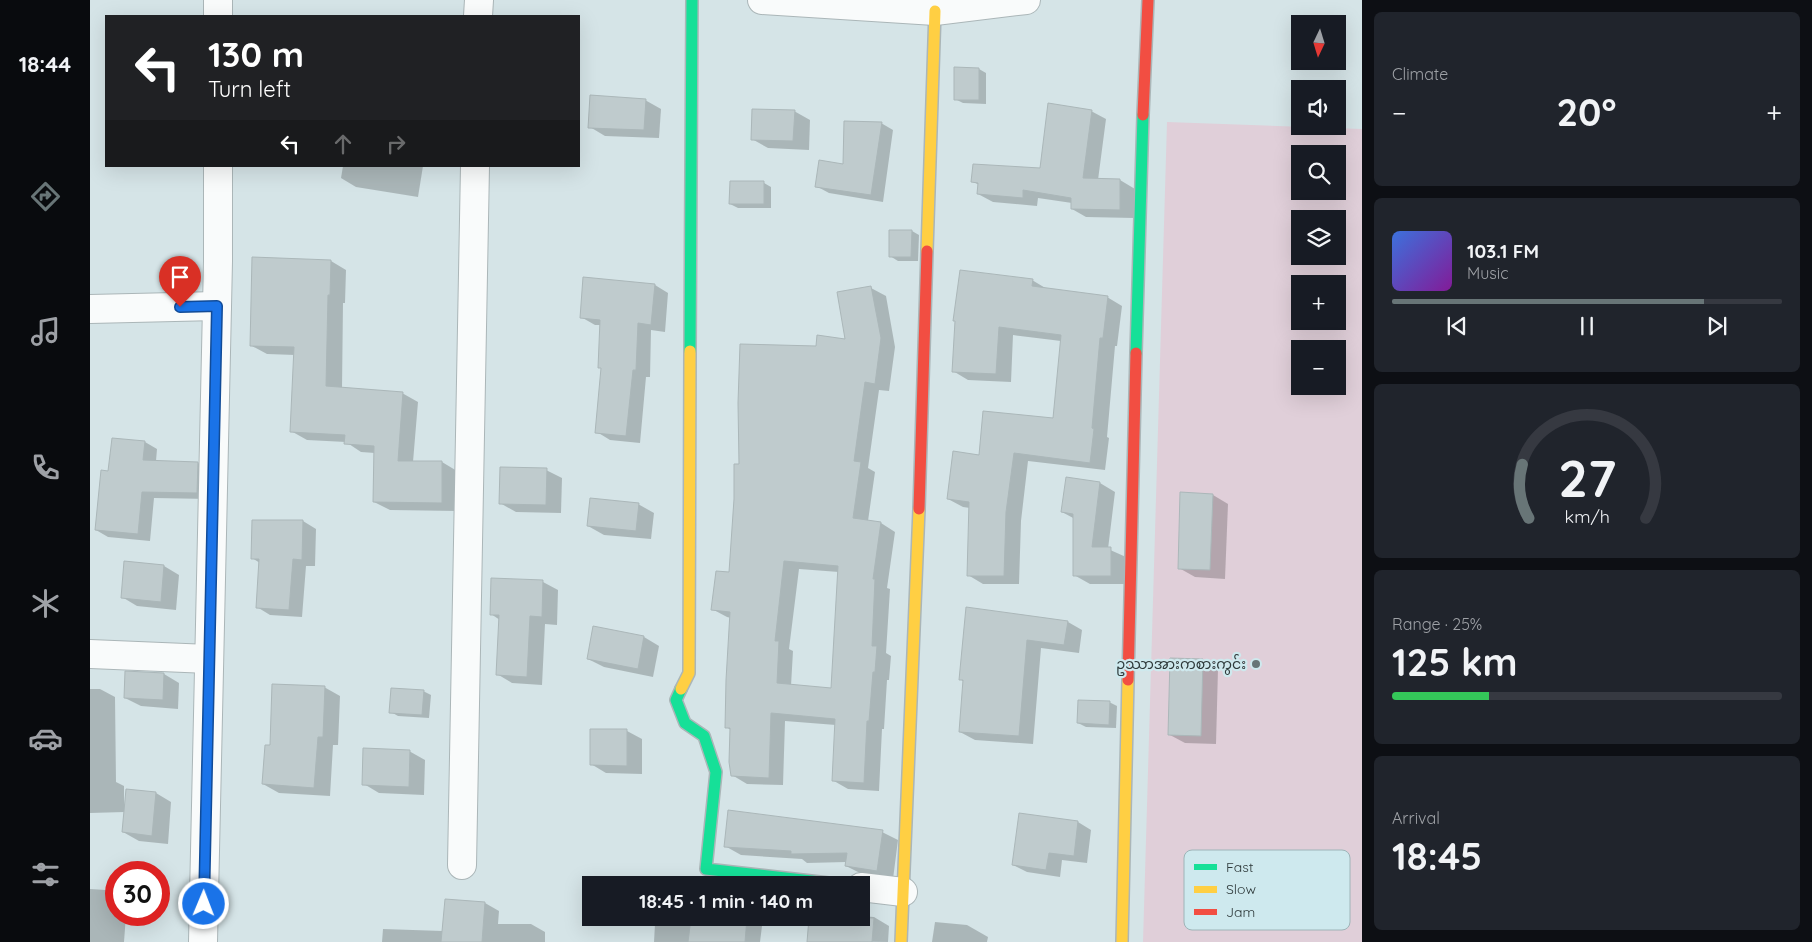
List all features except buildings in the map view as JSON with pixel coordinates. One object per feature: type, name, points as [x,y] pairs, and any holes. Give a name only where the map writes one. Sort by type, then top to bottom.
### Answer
[{"type":"street","points":[[218,0],[218,15]]},
{"type":"street","points":[[478,15],[479,0]]},
{"type":"street","points":[[692,0],[689,673],[676,700],[685,723],[704,736],[716,772],[706,869],[767,876]]},
{"type":"street","points":[[762,0],[934,11],[1026,0]]},
{"type":"street","points":[[1122,942],[1138,251],[1148,0]]},
{"type":"street","points":[[901,942],[916,589],[934,11]]},
{"type":"street","points":[[203,942],[217,306],[218,167]]},
{"type":"street","points":[[462,865],[476,167]]},
{"type":"street","points":[[90,309],[217,306]]},
{"type":"street","points":[[90,654],[209,659]]},
{"type":"street","points":[[870,888],[903,892]]},
{"type":"shaded area","name":"ဥဿာ‌အားကစားကွင်း","points":[[1167,122],[1291,126],[1291,135],[1346,135],[1346,128],[1362,129],[1362,942],[1143,942]]},
{"type":"traffic: fast","points":[[690,351],[692,0]]},
{"type":"traffic: fast","points":[[1136,353],[1143,115]]},
{"type":"traffic: fast","points":[[681,689],[676,700],[685,723],[704,736],[716,772],[706,869],[767,876]]},
{"type":"traffic: slow","points":[[927,251],[935,11]]},
{"type":"traffic: slow","points":[[681,689],[689,673],[690,351]]},
{"type":"traffic: slow","points":[[901,942],[919,509]]},
{"type":"traffic: slow","points":[[1122,942],[1128,680]]},
{"type":"traffic: jam","points":[[1143,115],[1148,0]]},
{"type":"traffic: jam","points":[[919,509],[927,251]]},
{"type":"traffic: jam","points":[[1128,680],[1136,353]]},
{"type":"place","name":"ဥဿာ‌အားကစားကွင်း","points":[[1256,664]]},
{"type":"route","points":[[180,307],[217,306],[204,904]]}]
